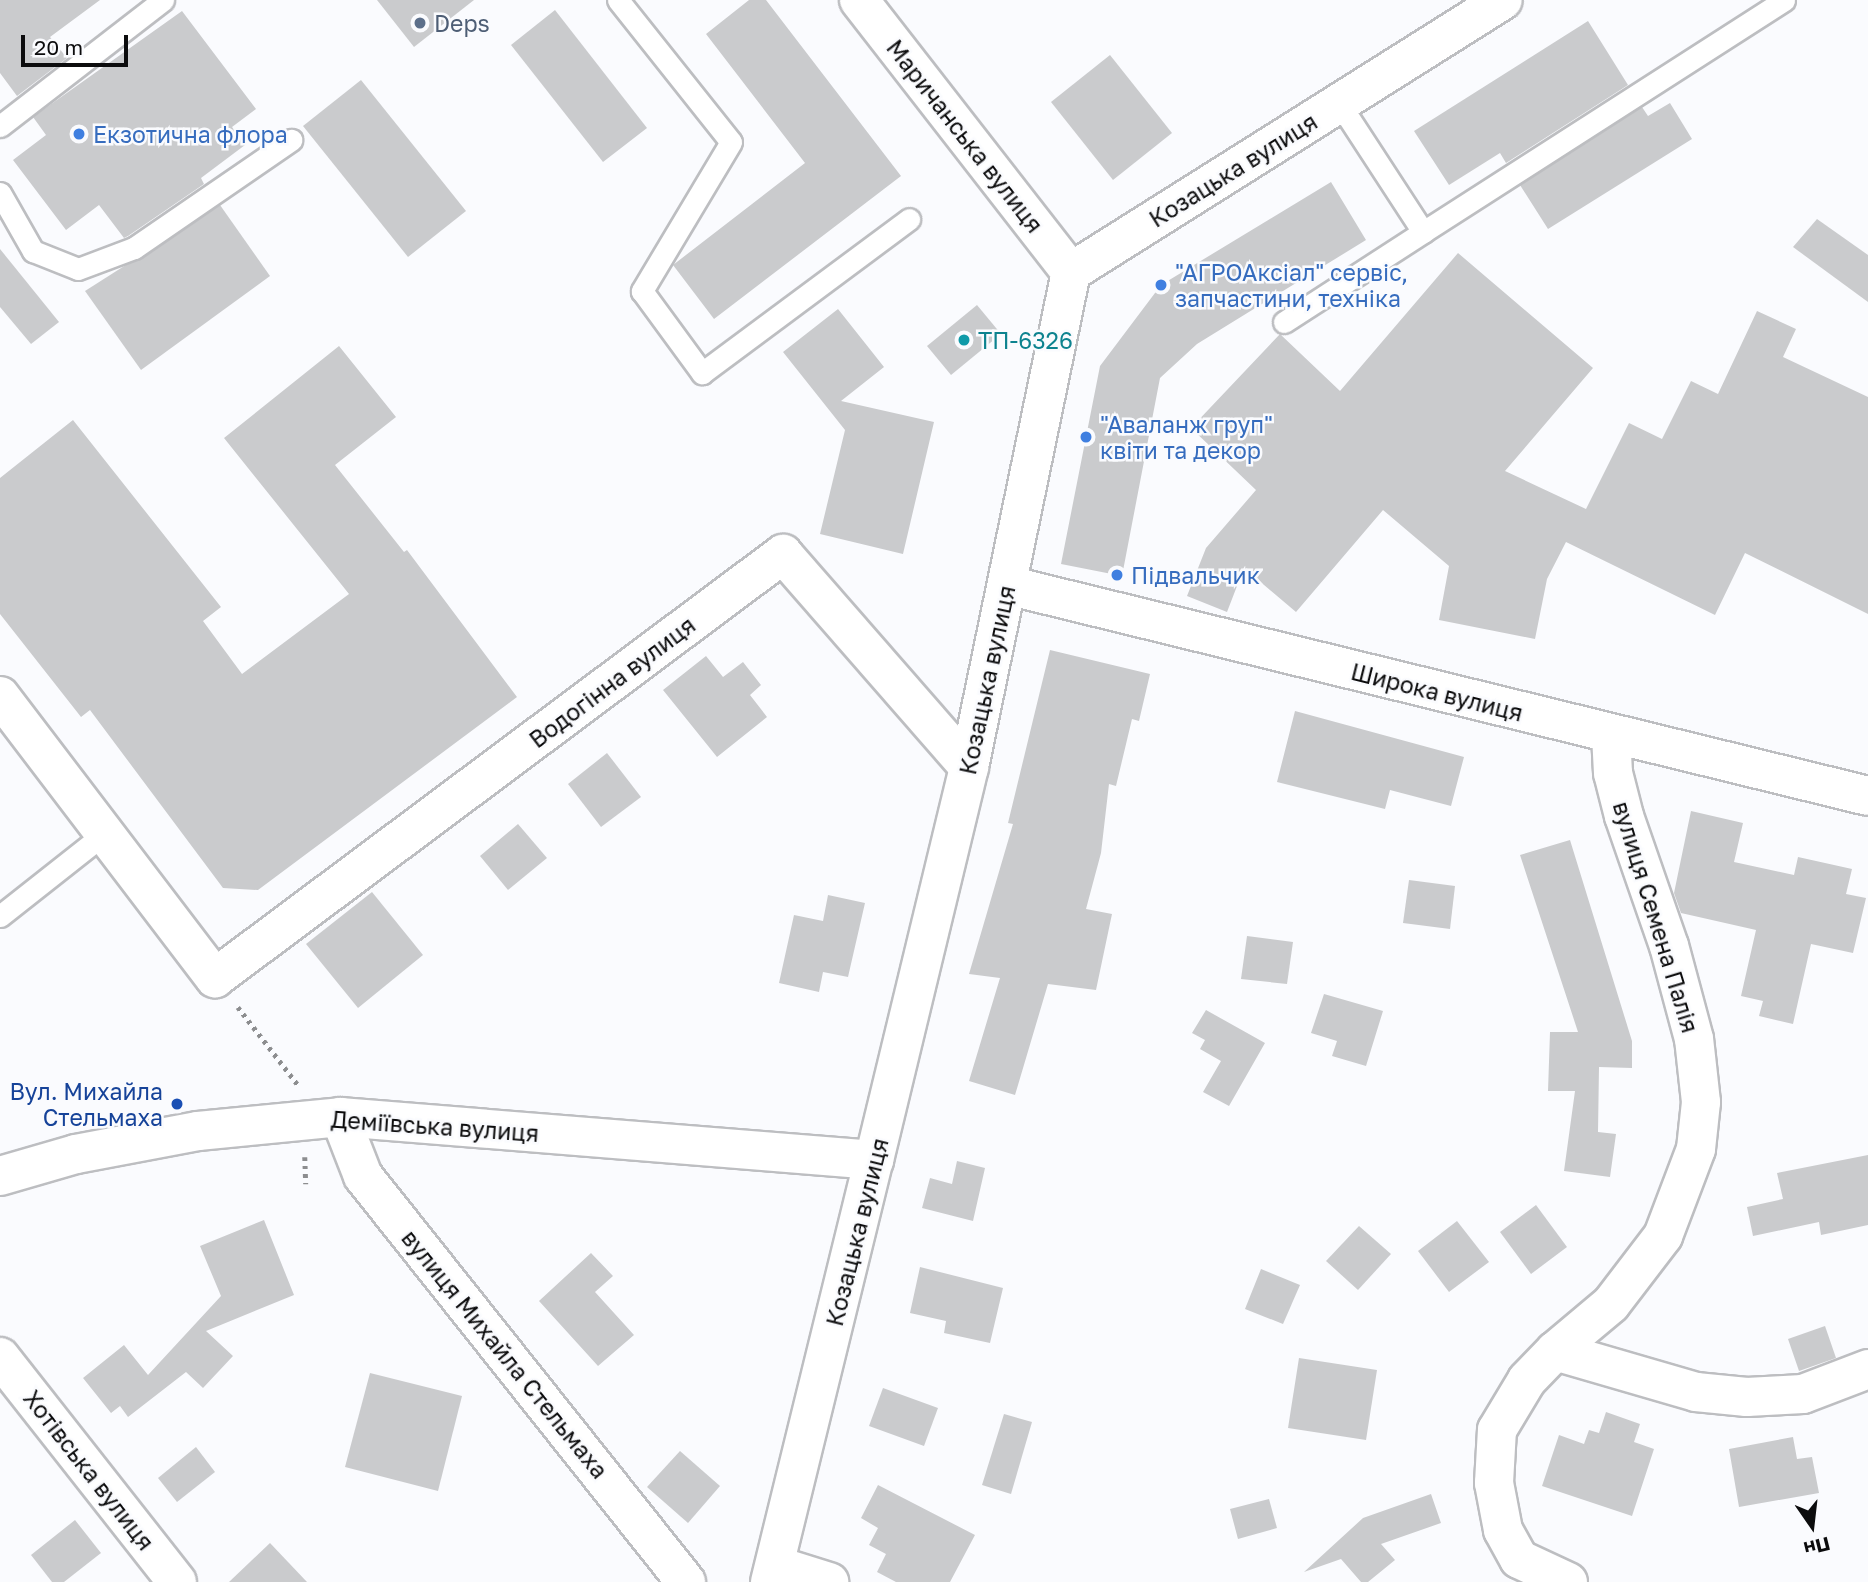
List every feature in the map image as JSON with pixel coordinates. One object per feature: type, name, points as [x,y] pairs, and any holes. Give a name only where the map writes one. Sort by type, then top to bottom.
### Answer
[{"type":"street","name":"Маричанська вулиця","points":[[859,0],[1071,272]]},
{"type":"street","name":"Козацька вулиця","points":[[773,1574],[969,767],[1071,272],[1503,0]]},
{"type":"street","name":"Водогінна вулиця","points":[[215,978],[783,554],[969,767]]},
{"type":"street","name":"Широка вулиця","points":[[1007,585],[1868,796]]},
{"type":"street","points":[[6,716],[105,833],[215,978]]},
{"type":"street","name":"вулиця Семена Палія","points":[[1568,1582],[1520,1559],[1503,1530],[1494,1483],[1497,1430],[1527,1380],[1555,1350],[1611,1304],[1663,1236],[1696,1149],[1701,1102],[1694,1039],[1669,946],[1623,816],[1613,774],[1611,735]]},
{"type":"street","name":"Деміївська вулиця","points":[[0,1176],[76,1154],[198,1131],[340,1117],[874,1160]]},
{"type":"street","name":"вулиця Михайла Стельмаха","points":[[340,1117],[363,1176],[686,1582]]},
{"type":"street","points":[[1555,1350],[1696,1392],[1747,1397],[1803,1394],[1868,1369]]},
{"type":"street","name":"Хотівська вулиця","points":[[0,1357],[177,1582]]},
{"type":"street","points":[[773,1574],[829,1582]]},
{"type":"lane","points":[[0,126],[163,0]]},
{"type":"lane","points":[[618,0],[730,142],[642,291],[702,373],[909,219]]},
{"type":"lane","points":[[1284,322],[1784,0]]},
{"type":"lane","points":[[1339,103],[1423,232]]},
{"type":"lane","points":[[0,192],[33,251],[78,269],[134,248],[291,140]]},
{"type":"lane","points":[[0,916],[105,833]]},
{"type":"path","points":[[215,978],[297,1080]]},
{"type":"building","points":[[0,0],[100,0],[50,37],[67,58],[17,96],[0,73]]},
{"type":"building","name":"Deps","points":[[377,0],[474,0],[414,47]]},
{"type":"building","points":[[749,0],[766,0],[901,176],[714,319],[673,265],[805,163],[706,34]]},
{"type":"building","points":[[555,10],[647,128],[603,162],[511,45]]},
{"type":"building","points":[[182,11],[256,109],[232,127],[245,145],[201,178],[204,184],[124,238],[99,205],[66,230],[13,160],[46,135],[33,117]]},
{"type":"building","points":[[1588,21],[1628,85],[1506,163],[1500,153],[1449,185],[1414,131]]},
{"type":"building","points":[[1110,55],[1172,133],[1113,180],[1051,102]]},
{"type":"building","points":[[361,80],[466,211],[408,257],[303,126]]},
{"type":"building","points":[[1670,103],[1692,139],[1548,229],[1520,185],[1642,107],[1648,116]]},
{"type":"building","points":[[1331,182],[1366,240],[1197,344],[1160,378],[1122,576],[1061,564],[1100,366],[1161,285]]},
{"type":"building","points":[[220,205],[270,276],[141,370],[85,291]]},
{"type":"building","points":[[1817,219],[1868,255],[1868,302],[1793,247]]},
{"type":"building","points":[[0,249],[59,322],[31,344],[0,307]]},
{"type":"building","points":[[1458,253],[1593,368],[1505,471],[1586,509],[1629,423],[1662,439],[1691,381],[1718,394],[1757,311],[1796,329],[1783,357],[1868,397],[1868,614],[1745,553],[1715,615],[1566,542],[1547,579],[1535,639],[1439,620],[1449,566],[1383,510],[1296,612],[1244,568],[1227,612],[1187,596],[1206,548],[1256,490],[1191,428],[1280,334],[1340,391]]},
{"type":"building","name":"ТП-6326","points":[[977,305],[1001,334],[951,375],[927,346]]},
{"type":"building","points":[[838,309],[884,367],[841,401],[934,422],[903,554],[820,534],[845,430],[783,352]]},
{"type":"building","points":[[339,346],[396,417],[335,465],[404,552],[407,550],[517,697],[258,890],[223,888],[90,710],[81,717],[0,614],[0,478],[73,420],[221,607],[203,621],[242,674],[349,594],[224,438]]},
{"type":"building","points":[[1050,650],[1150,674],[1139,721],[1132,719],[1116,786],[1109,784],[1101,853],[1086,909],[1112,914],[1096,990],[1048,984],[1015,1095],[969,1081],[1000,978],[969,974],[1013,824],[1008,823]]},
{"type":"building","points":[[706,656],[723,677],[743,662],[761,685],[750,695],[767,717],[717,757],[663,690]]},
{"type":"building","points":[[1295,711],[1464,757],[1451,806],[1390,790],[1385,809],[1277,782]]},
{"type":"building","points":[[607,753],[641,797],[601,827],[568,784]]},
{"type":"building","points":[[1691,811],[1743,823],[1734,862],[1794,875],[1798,857],[1852,869],[1846,894],[1866,898],[1853,953],[1811,944],[1793,1024],[1759,1016],[1763,1001],[1741,996],[1756,930],[1681,913],[1674,893]]},
{"type":"building","points":[[518,824],[547,858],[508,890],[480,856]]},
{"type":"building","points":[[1570,840],[1632,1041],[1632,1068],[1599,1067],[1598,1132],[1616,1134],[1610,1177],[1564,1171],[1575,1091],[1548,1091],[1550,1032],[1578,1032],[1520,855]]},
{"type":"building","points":[[1409,880],[1455,886],[1450,929],[1403,923]]},
{"type":"building","points":[[372,892],[423,955],[358,1008],[306,944]]},
{"type":"building","points":[[828,895],[865,903],[848,977],[823,972],[819,992],[779,983],[794,915],[823,921]]},
{"type":"building","points":[[1247,936],[1293,942],[1287,984],[1241,979]]},
{"type":"building","points":[[1324,994],[1383,1011],[1366,1066],[1332,1056],[1337,1041],[1311,1033]]},
{"type":"building","points":[[1206,1010],[1265,1043],[1229,1106],[1203,1092],[1221,1061],[1200,1049],[1205,1040],[1192,1033]]},
{"type":"building","points":[[1868,1155],[1868,1225],[1821,1235],[1819,1222],[1753,1236],[1747,1207],[1783,1199],[1777,1173]]},
{"type":"building","points":[[957,1161],[985,1168],[973,1221],[922,1208],[930,1178],[952,1184]]},
{"type":"building","points":[[1536,1205],[1567,1247],[1531,1274],[1500,1232]]},
{"type":"building","points":[[264,1220],[294,1295],[206,1331],[233,1356],[203,1388],[186,1372],[128,1417],[120,1406],[111,1413],[83,1378],[124,1345],[148,1375],[221,1296],[200,1246]]},
{"type":"building","points":[[1457,1221],[1489,1262],[1449,1292],[1418,1251]]},
{"type":"building","points":[[1359,1226],[1391,1254],[1358,1290],[1326,1261]]},
{"type":"building","points":[[591,1253],[613,1276],[595,1292],[634,1335],[598,1366],[539,1301]]},
{"type":"building","points":[[920,1267],[1003,1288],[990,1343],[944,1333],[946,1321],[910,1313]]},
{"type":"building","points":[[1261,1269],[1300,1285],[1283,1324],[1245,1309]]},
{"type":"building","points":[[1825,1326],[1836,1358],[1799,1371],[1788,1339]]},
{"type":"building","points":[[1299,1358],[1377,1370],[1366,1440],[1288,1428]]},
{"type":"building","points":[[370,1373],[462,1396],[438,1491],[345,1467]]},
{"type":"building","points":[[883,1388],[938,1408],[924,1446],[869,1426]]},
{"type":"building","points":[[1606,1412],[1640,1424],[1634,1442],[1654,1449],[1632,1516],[1542,1486],[1559,1435],[1584,1444],[1589,1430],[1599,1433]]},
{"type":"building","points":[[1004,1414],[1032,1422],[1011,1494],[982,1485]]},
{"type":"building","points":[[1793,1437],[1797,1459],[1812,1457],[1819,1493],[1739,1507],[1729,1449]]},
{"type":"building","points":[[196,1447],[215,1472],[177,1502],[158,1478]]},
{"type":"building","points":[[680,1451],[720,1486],[688,1523],[647,1487]]},
{"type":"building","points":[[878,1485],[975,1535],[950,1582],[896,1582],[877,1572],[886,1554],[869,1545],[878,1528],[861,1518]]},
{"type":"building","points":[[1431,1494],[1441,1523],[1381,1544],[1395,1560],[1368,1582],[1361,1582],[1341,1559],[1304,1572],[1363,1518]]},
{"type":"building","points":[[1269,1499],[1277,1528],[1238,1539],[1230,1509]]},
{"type":"building","points":[[75,1520],[101,1553],[64,1582],[52,1582],[31,1555]]},
{"type":"building","points":[[270,1543],[307,1582],[229,1582]]},
{"type":"place","name":"Deps","points":[[420,23]]},
{"type":"place","name":"Екзотична флора","points":[[79,134]]},
{"type":"place","name":"\"АГРОАксіал\" сервіс, запчастини, техніка","points":[[1161,285]]},
{"type":"place","name":"ТП-6326","points":[[964,340]]},
{"type":"place","name":"\"Аваланж груп\" квіти та декор","points":[[1086,437]]},
{"type":"place","name":"Підвальчик","points":[[1117,575]]},
{"type":"place","name":"Вул. Михайла Стельмаха","points":[[177,1104]]}]
